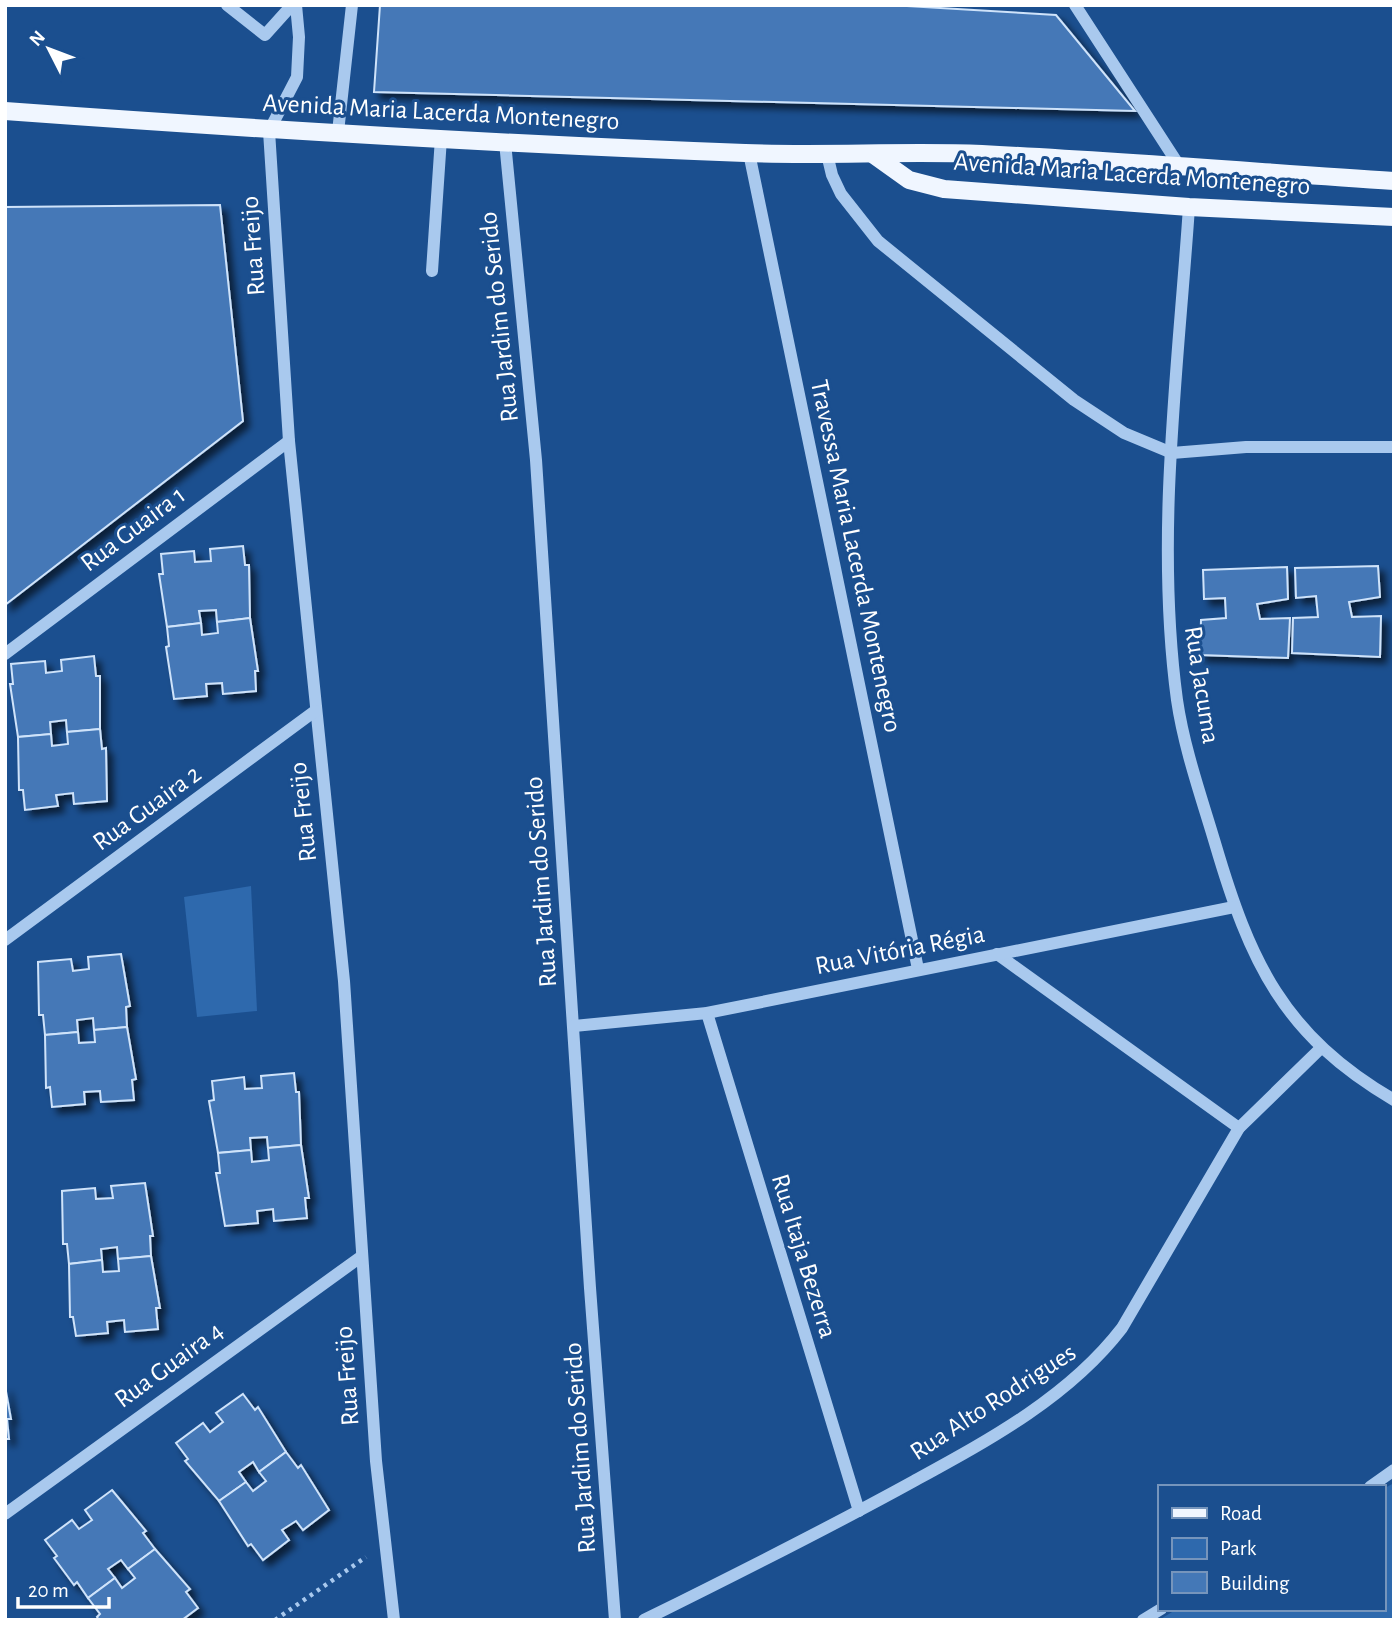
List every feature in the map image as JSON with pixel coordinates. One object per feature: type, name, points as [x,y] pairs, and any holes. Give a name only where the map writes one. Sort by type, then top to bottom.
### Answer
[{"type":"main road","name":"Avenida Maria Lacerda Montenegro","points":[[5,111],[269,131],[338,132],[749,153],[874,155],[913,152],[1394,181]]},
{"type":"main road","name":"Avenida Maria Lacerda Montenegro","points":[[874,155],[909,180],[944,189],[1189,207],[1394,217]]},
{"type":"street","points":[[227,5],[265,35],[272,31],[294,5]]},
{"type":"street","points":[[269,131],[297,77],[299,37],[294,5]]},
{"type":"street","points":[[338,132],[352,5]]},
{"type":"street","points":[[1075,5],[1180,167]]},
{"type":"street","name":"Rua Freijo","points":[[269,131],[289,441],[314,711],[344,981],[384,1545],[394,1620]]},
{"type":"street","points":[[432,271],[441,138]]},
{"type":"street","name":"Rua Jardim do Serido","points":[[505,142],[536,460],[615,1620]]},
{"type":"street","name":"Travessa Maria Lacerda Montenegro","points":[[749,153],[918,969]]},
{"type":"street","points":[[827,154],[832,175],[841,194],[878,241],[1074,400],[1124,433],[1172,453],[1245,447],[1394,447]]},
{"type":"street","name":"Rua Jacuma","points":[[1189,207],[1166,579],[1177,703],[1192,766],[1234,907],[1268,982],[1321,1048],[1350,1073],[1394,1100]]},
{"type":"street","name":"Rua Guaira 1","points":[[5,654],[289,441]]},
{"type":"street","name":"Rua Guaira 2","points":[[5,940],[314,711]]},
{"type":"street","name":"Rua Vitória Régia","points":[[574,1026],[707,1013],[1234,907]]},
{"type":"street","points":[[997,954],[1238,1128]]},
{"type":"street","name":"Rua Itaja Bezerra","points":[[707,1013],[859,1511]]},
{"type":"street","name":"Rua Alto Rodrigues","points":[[644,1620],[859,1511],[974,1448],[1075,1381],[1101,1356],[1143,1297],[1238,1128],[1321,1048]]},
{"type":"street","name":"Rua Guaira 4","points":[[5,1514],[362,1256]]},
{"type":"street","points":[[1373,1485],[1394,1470]]},
{"type":"street","points":[[1143,1620],[1158,1611]]},
{"type":"path","points":[[275,1620],[384,1545]]},
{"type":"green space","points":[[251,886],[257,1011],[197,1017],[184,897]]},
{"type":"green space","points":[[1394,1483],[1394,1620],[1159,1620],[1174,1611],[1385,1611],[1385,1488]]},
{"type":"building","points":[[380,5],[890,5],[1056,15],[1135,111],[374,92]]},
{"type":"building","points":[[220,205],[243,421],[5,605],[5,207]]},
{"type":"building","points":[[243,546],[245,565],[249,565],[250,618],[217,622],[216,610],[199,611],[201,623],[167,627],[159,574],[163,574],[161,554],[194,551],[195,562],[211,561],[210,549]]},
{"type":"building","points":[[1378,566],[1380,597],[1349,602],[1352,617],[1381,616],[1380,657],[1292,653],[1293,618],[1318,617],[1316,596],[1296,598],[1295,568]]},
{"type":"building","points":[[1287,567],[1288,599],[1257,604],[1260,619],[1290,618],[1288,658],[1200,655],[1201,620],[1226,618],[1225,598],[1204,599],[1203,570]]},
{"type":"building","points":[[250,618],[258,671],[255,671],[256,691],[223,694],[222,683],[206,684],[207,696],[174,699],[166,647],[169,646],[167,627],[201,623],[202,635],[218,633],[217,622]]},
{"type":"building","points":[[94,656],[96,676],[100,676],[100,729],[67,732],[66,720],[50,722],[51,734],[18,737],[10,684],[13,684],[11,664],[45,661],[46,673],[62,671],[61,660]]},
{"type":"building","points":[[100,729],[102,749],[106,748],[107,801],[74,804],[73,793],[56,795],[58,806],[25,810],[23,790],[19,790],[18,737],[51,734],[52,746],[68,744],[67,732]]},
{"type":"building","points":[[121,954],[130,1006],[126,1007],[127,1027],[94,1030],[93,1018],[77,1020],[78,1032],[45,1035],[43,1015],[39,1015],[38,962],[71,959],[73,971],[89,969],[88,957]]},
{"type":"building","points":[[127,1027],[136,1079],[132,1080],[134,1100],[101,1102],[100,1091],[84,1092],[85,1104],[52,1107],[50,1087],[46,1088],[45,1035],[78,1032],[79,1043],[95,1042],[94,1030]]},
{"type":"building","points":[[294,1073],[296,1092],[299,1092],[301,1145],[268,1148],[267,1137],[250,1138],[251,1150],[218,1153],[209,1101],[214,1100],[212,1081],[244,1077],[245,1089],[262,1088],[261,1076]]},
{"type":"building","points":[[301,1145],[309,1198],[305,1198],[307,1218],[274,1221],[273,1209],[257,1211],[258,1223],[225,1226],[216,1173],[220,1173],[218,1153],[251,1150],[252,1162],[269,1160],[268,1148]]},
{"type":"building","points":[[145,1183],[153,1236],[150,1236],[151,1256],[118,1259],[117,1247],[101,1249],[102,1260],[69,1264],[67,1244],[63,1244],[62,1191],[95,1188],[96,1199],[113,1198],[111,1186]]},
{"type":"building","points":[[151,1256],[160,1308],[156,1308],[158,1329],[125,1332],[124,1320],[107,1322],[108,1333],[76,1336],[73,1317],[70,1317],[69,1264],[102,1260],[103,1272],[119,1271],[118,1259]]},
{"type":"building","points":[[5,1386],[11,1419],[7,1419],[9,1439],[5,1439]]},
{"type":"building","points":[[243,1394],[255,1410],[258,1407],[286,1452],[259,1472],[253,1462],[239,1472],[246,1482],[219,1501],[185,1461],[188,1459],[176,1443],[203,1423],[210,1432],[223,1422],[216,1413]]},
{"type":"building","points":[[286,1452],[298,1468],[301,1465],[329,1510],[303,1530],[296,1521],[282,1530],[289,1540],[263,1560],[251,1544],[248,1546],[219,1501],[246,1482],[253,1491],[266,1481],[259,1472]]},
{"type":"building","points":[[112,1490],[146,1531],[143,1533],[155,1549],[128,1569],[121,1560],[108,1569],[115,1578],[88,1598],[77,1582],[74,1585],[54,1558],[57,1556],[45,1540],[72,1520],[79,1529],[92,1520],[85,1510]]},
{"type":"building","points":[[155,1549],[190,1589],[186,1592],[198,1608],[182,1620],[99,1620],[97,1617],[100,1614],[88,1598],[115,1578],[122,1588],[135,1578],[128,1569]]}]
